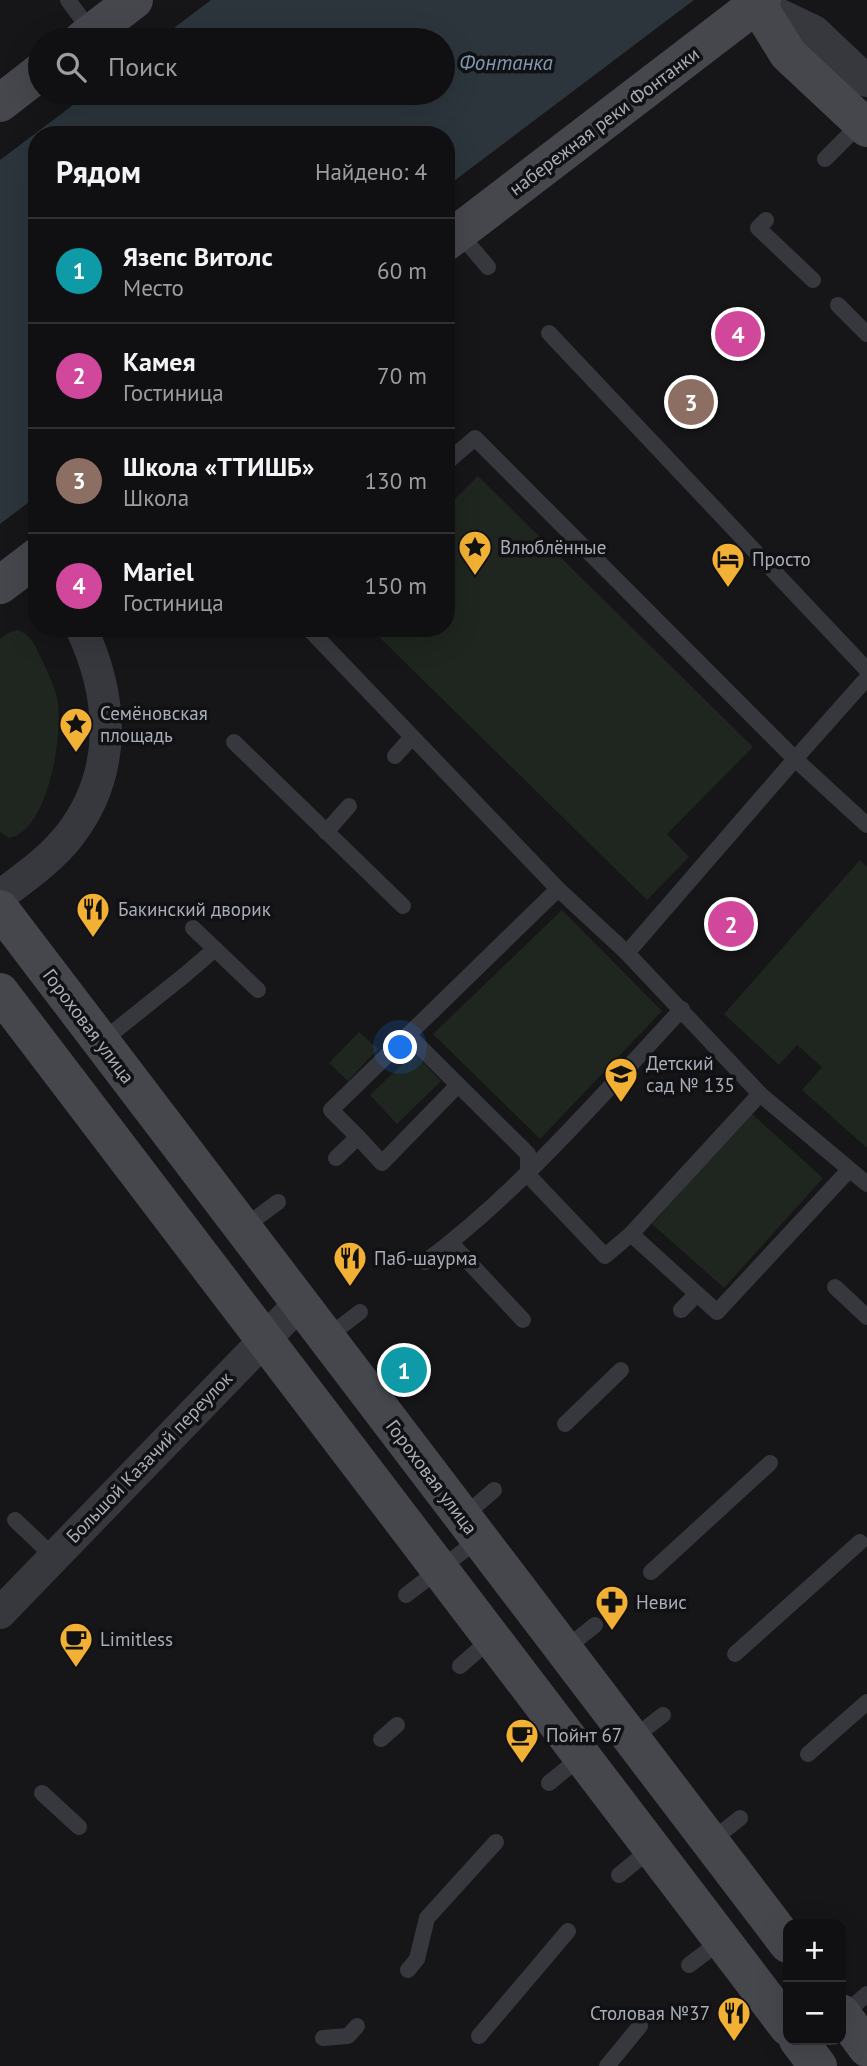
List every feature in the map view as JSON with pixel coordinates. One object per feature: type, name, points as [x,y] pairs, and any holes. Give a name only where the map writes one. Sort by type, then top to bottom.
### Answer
[{"type":"main road","points":[[97,28],[134,0]]},
{"type":"main road","points":[[760,2],[788,54],[865,122]]},
{"type":"main road","name":"набережная реки Фонтанки","points":[[455,235],[760,2]]},
{"type":"main road","points":[[0,103],[28,81]]},
{"type":"main road","points":[[0,585],[28,564]]},
{"type":"main road","name":"Гороховая улица","points":[[0,909],[783,1937]]},
{"type":"main road","points":[[0,992],[722,1940],[802,2049]]},
{"type":"main road","points":[[850,2007],[867,2048]]},
{"type":"street","points":[[760,2],[814,31],[867,81]]},
{"type":"street","points":[[0,896],[42,864],[69,837],[92,800],[104,762],[106,727],[100,681],[85,637]]},
{"type":"street","name":"Большой Казачий переулок","points":[[0,1613],[263,1338],[300,1303]]},
{"type":"lane","points":[[68,0],[83,28]]},
{"type":"lane","points":[[825,159],[865,122]]},
{"type":"lane","points":[[766,220],[758,228],[813,280]]},
{"type":"lane","points":[[455,239],[488,267]]},
{"type":"lane","points":[[838,305],[867,334]]},
{"type":"lane","points":[[549,333],[867,670]]},
{"type":"lane","points":[[455,455],[475,438],[795,759],[867,825]]},
{"type":"lane","points":[[318,637],[558,889],[682,1009],[760,1094],[867,1184]]},
{"type":"lane","points":[[627,953],[867,678]]},
{"type":"lane","points":[[396,756],[412,737]]},
{"type":"lane","points":[[234,742],[403,906]]},
{"type":"lane","points":[[326,832],[349,806]]},
{"type":"lane","points":[[458,1085],[382,1163],[331,1110],[558,889]]},
{"type":"lane","points":[[193,928],[258,990]]},
{"type":"lane","points":[[101,1042],[215,949]]},
{"type":"lane","points":[[425,1262],[451,1243],[528,1175],[682,1009]]},
{"type":"lane","points":[[408,1035],[528,1154],[528,1175],[605,1256],[631,1234],[760,1094]]},
{"type":"lane","points":[[336,1158],[358,1138]]},
{"type":"lane","points":[[631,1234],[717,1312],[787,1245],[849,1170]]},
{"type":"lane","points":[[243,1229],[278,1202]]},
{"type":"lane","points":[[451,1243],[523,1320]]},
{"type":"lane","points":[[835,1287],[867,1317]]},
{"type":"lane","points":[[681,1311],[697,1294]]},
{"type":"lane","points":[[326,1338],[360,1312]]},
{"type":"lane","points":[[565,1424],[621,1370]]},
{"type":"lane","points":[[651,1573],[770,1462]]},
{"type":"lane","points":[[406,1595],[439,1569],[471,1528],[494,1490]]},
{"type":"lane","points":[[15,1520],[54,1557]]},
{"type":"lane","points":[[735,1654],[860,1542]]},
{"type":"lane","points":[[564,1650],[595,1625]]},
{"type":"lane","points":[[460,1666],[492,1638]]},
{"type":"lane","points":[[808,1754],[867,1703]]},
{"type":"lane","points":[[632,1739],[663,1715]]},
{"type":"lane","points":[[381,1740],[397,1725]]},
{"type":"lane","points":[[549,1783],[582,1756]]},
{"type":"lane","points":[[42,1793],[79,1827]]},
{"type":"lane","points":[[710,1842],[740,1818]]},
{"type":"lane","points":[[408,1970],[417,1959],[427,1918],[496,1842]]},
{"type":"lane","points":[[619,1875],[652,1848]]},
{"type":"lane","points":[[479,2036],[568,1931]]},
{"type":"lane","points":[[689,1965],[722,1940]]},
{"type":"lane","points":[[323,2038],[348,2036],[357,2026]]},
{"type":"lane","points":[[607,2066],[640,2026]]},
{"type":"shaded area","points":[[478,476],[753,747],[667,834],[689,857],[647,900],[379,637],[455,637],[455,499]]},
{"type":"shaded area","points":[[18,630],[32,641],[52,683],[59,713],[55,755],[44,800],[23,831],[9,838],[0,832],[0,639]]},
{"type":"shaded area","points":[[860,860],[867,867],[867,1148],[802,1090],[822,1067],[797,1045],[779,1065],[724,1014]]},
{"type":"shaded area","points":[[562,910],[662,1011],[540,1139],[433,1034]]},
{"type":"shaded area","points":[[359,1032],[378,1049],[348,1081],[329,1063]]},
{"type":"shaded area","points":[[414,1053],[441,1081],[397,1124],[370,1095]]},
{"type":"shaded area","points":[[751,1113],[823,1178],[724,1288],[652,1224]]},
{"type":"water","name":"Фонтанка","points":[[211,0],[694,0],[455,180],[455,126],[45,126],[73,105],[455,105],[455,28],[174,28]]},
{"type":"water","name":"Фонтанка","points":[[28,139],[28,503],[0,524],[0,160]]},
{"type":"place","name":"Mariel","points":[[738,334]]},
{"type":"place","name":"Школа «ТТИШБ»","points":[[691,402]]},
{"type":"place","name":"Влюблённые","points":[[475,577]]},
{"type":"place","name":"Просто","points":[[728,589]]},
{"type":"place","name":"Семёновская площадь","points":[[76,754]]},
{"type":"place","name":"Камея","points":[[731,924]]},
{"type":"place","name":"Бакинский дворик","points":[[93,939]]},
{"type":"place","name":"Детский сад № 135","points":[[621,1104]]},
{"type":"place","name":"Паб-шаурма","points":[[350,1288]]},
{"type":"place","name":"Язепс Витолс","points":[[404,1370]]},
{"type":"place","name":"Невис","points":[[612,1632]]},
{"type":"place","name":"Limitless","points":[[76,1669]]},
{"type":"place","name":"Пойнт 67","points":[[522,1765]]},
{"type":"place","name":"Столовая №37","points":[[734,2043]]}]
